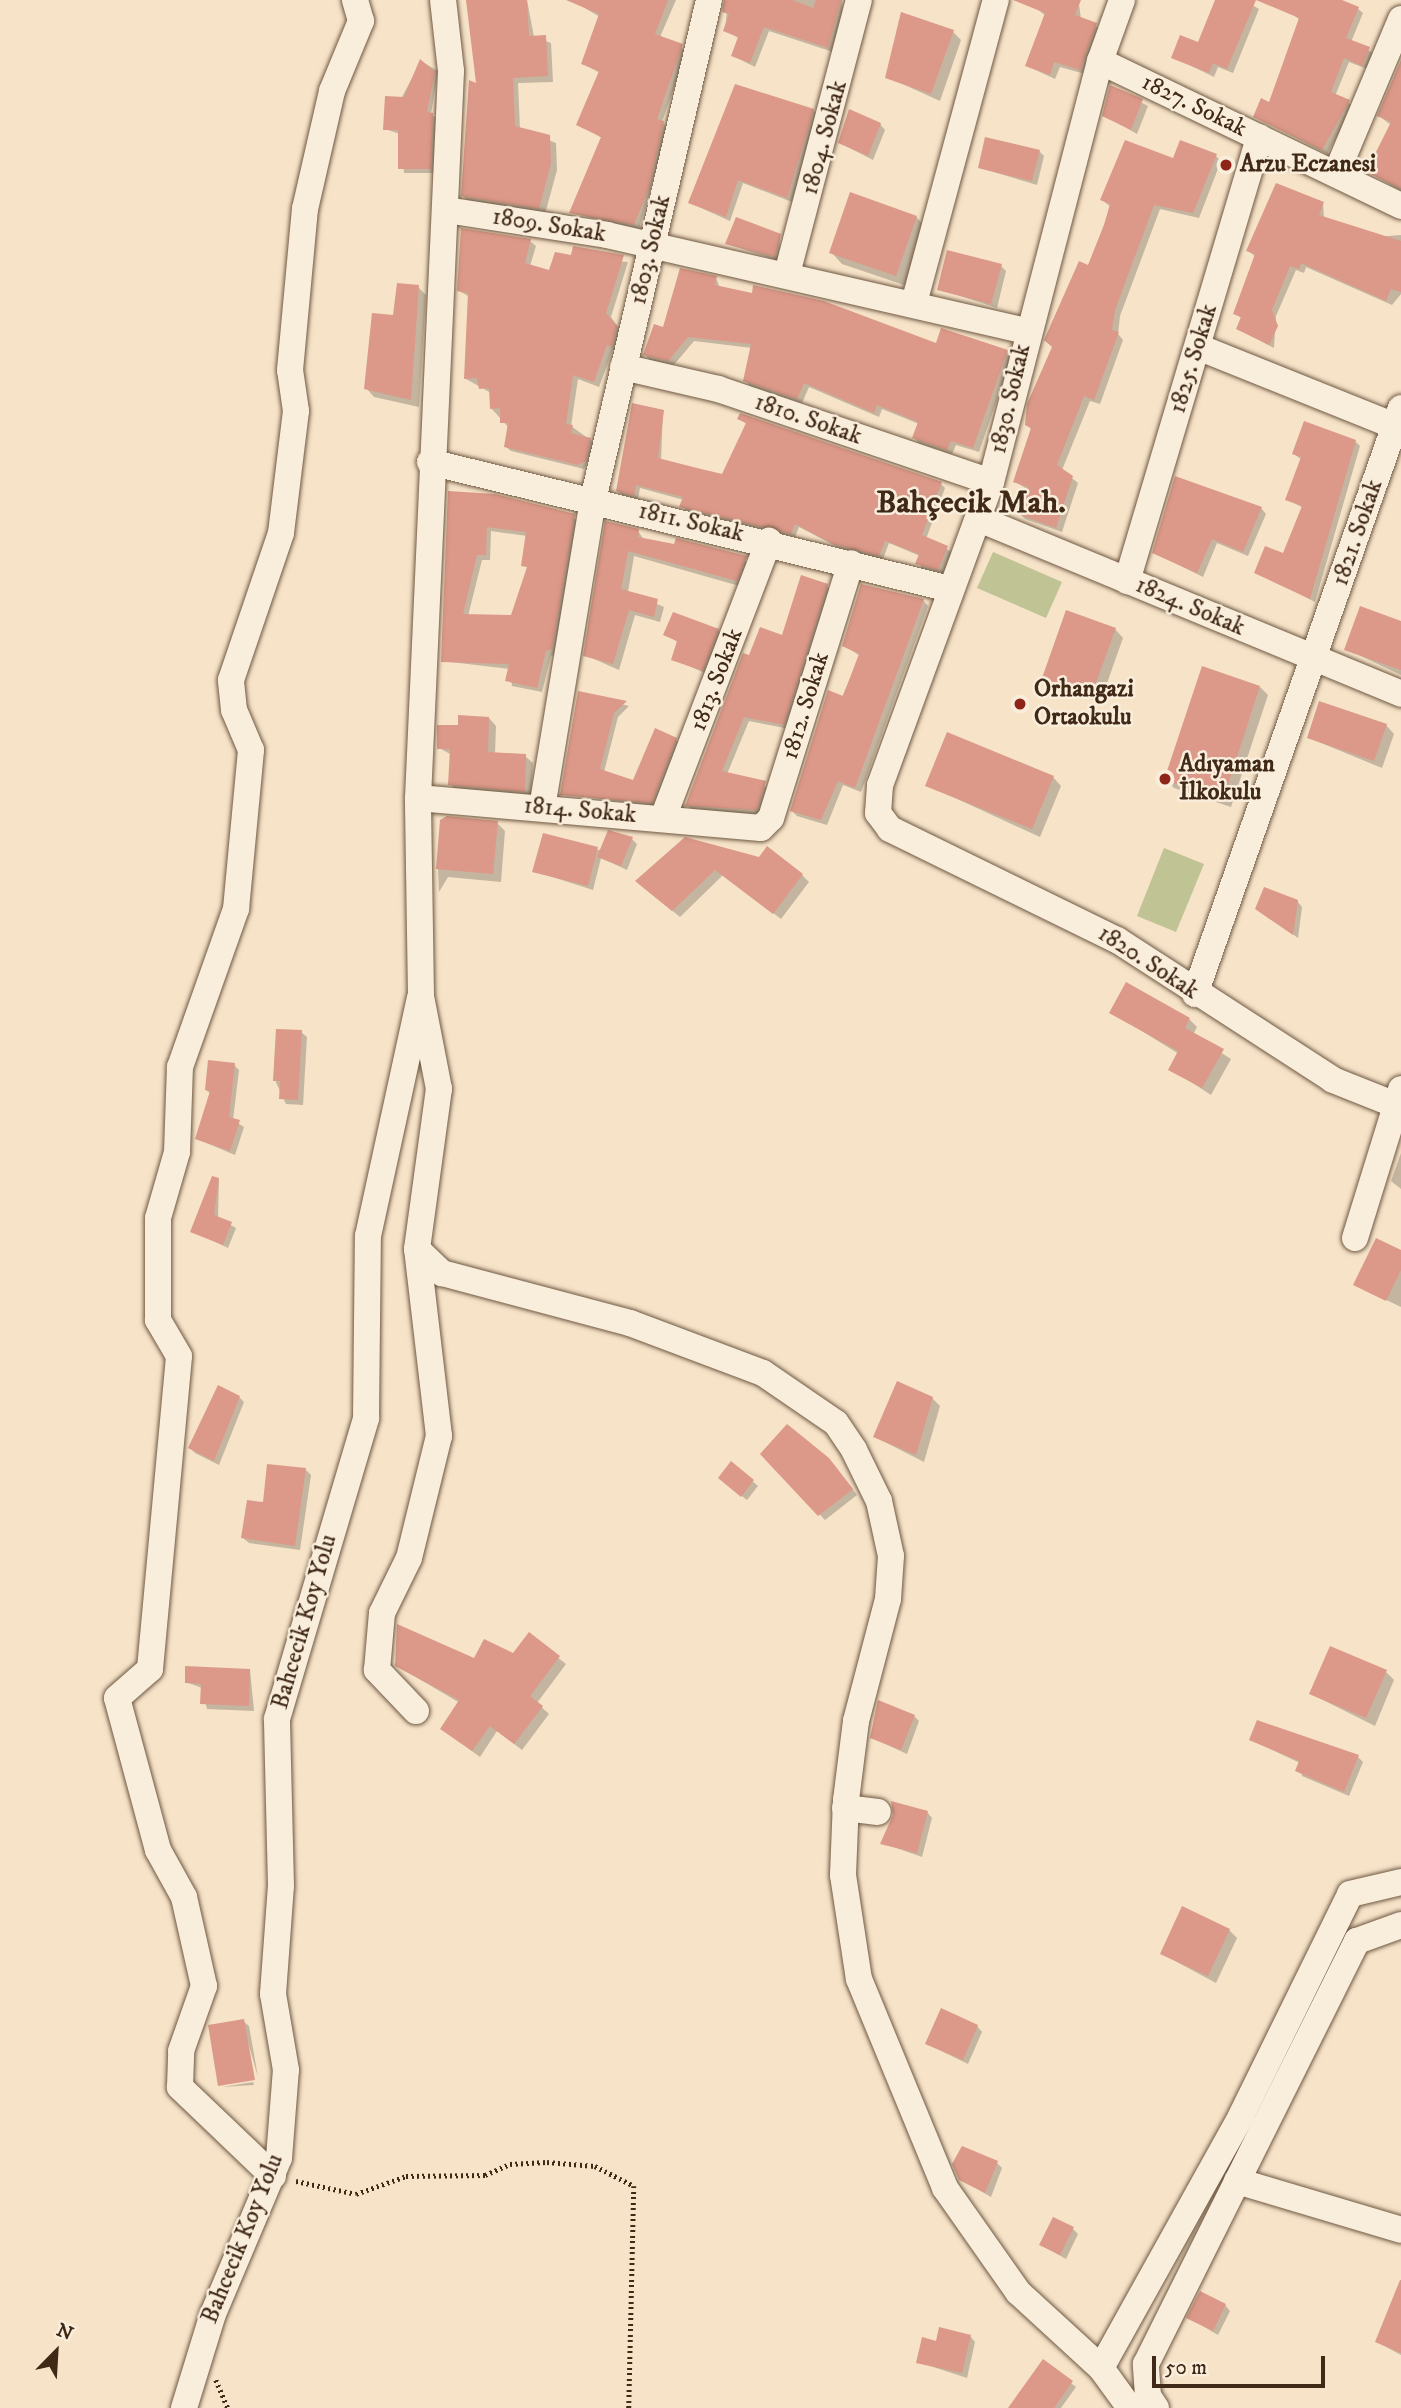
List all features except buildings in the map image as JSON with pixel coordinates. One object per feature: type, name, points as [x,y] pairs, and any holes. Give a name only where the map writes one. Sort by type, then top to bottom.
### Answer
[{"type":"street","points":[[273,2176],[180,2087],[180,2051],[204,1986],[184,1897],[158,1850],[117,1698],[150,1669],[179,1356],[158,1320],[158,1218],[177,1152],[180,1067],[236,909],[251,750],[234,710],[231,680],[281,533],[296,411],[290,370],[305,209],[332,91],[361,21],[355,0]]},
{"type":"street","points":[[416,1711],[377,1670],[383,1612],[409,1558],[439,1436],[417,1249],[439,1088],[421,996],[418,798],[430,462],[446,210],[451,71],[443,0]]},
{"type":"street","name":"1803. Sokak","points":[[542,808],[593,500],[709,0]]},
{"type":"street","name":"1804. Sokak","points":[[787,274],[859,0]]},
{"type":"street","points":[[914,303],[996,0]]},
{"type":"street","name":"1830. Sokak","points":[[890,830],[878,813],[880,785],[991,482],[1027,331],[1100,61],[1122,0]]},
{"type":"street","points":[[1336,174],[1401,19]]},
{"type":"street","name":"1827. Sokak","points":[[1100,61],[1401,206]]},
{"type":"street","name":"1825. Sokak","points":[[1127,580],[1259,137]]},
{"type":"street","name":"1809. Sokak","points":[[446,210],[787,274],[1027,331]]},
{"type":"street","points":[[1198,347],[1398,417]]},
{"type":"street","name":"1810. Sokak","points":[[623,367],[718,389],[991,482]]},
{"type":"street","name":"1821. Sokak","points":[[1195,993],[1316,659],[1398,417]]},
{"type":"street","name":"1811. Sokak","points":[[430,462],[769,541],[950,589]]},
{"type":"street","name":"1824. Sokak","points":[[979,519],[1401,694]]},
{"type":"street","name":"1813. Sokak","points":[[663,818],[769,541]]},
{"type":"street","name":"1812. Sokak","points":[[742,830],[761,828],[771,818],[851,563]]},
{"type":"street","name":"1814. Sokak","points":[[418,798],[663,818],[742,830]]},
{"type":"street","name":"1820. Sokak","points":[[890,830],[1024,890],[1117,940],[1333,1080],[1399,1100]]},
{"type":"street","name":"Bahcecik Koy Yolu","points":[[184,2408],[213,2314],[273,2176],[285,2070],[273,1994],[281,1886],[277,1719],[366,1418],[368,1236],[421,996]]},
{"type":"street","points":[[1354,1238],[1399,1100]]},
{"type":"street","points":[[417,1249],[442,1273],[630,1323],[763,1373],[836,1423],[862,1445],[879,1501],[891,1556],[888,1599],[856,1721],[845,1808],[843,1875],[859,1979],[945,2188],[1018,2292],[1101,2368],[1130,2408]]},
{"type":"street","points":[[845,1808],[878,1812]]},
{"type":"street","points":[[1101,2368],[1241,2116],[1350,1894],[1401,1882]]},
{"type":"street","points":[[1156,2408],[1148,2396],[1146,2364],[1357,1941],[1401,1925]]},
{"type":"street","points":[[1237,2181],[1401,2230]]},
{"type":"path","points":[[273,2176],[356,2194],[406,2176],[485,2175],[510,2164],[547,2162],[595,2166],[634,2186],[629,2408]]},
{"type":"green space","points":[[993,552],[1062,582],[1046,618],[977,588]]},
{"type":"green space","points":[[1164,848],[1204,864],[1176,932],[1137,916]]},
{"type":"place","name":"Arzu Eczanesi","points":[[1226,165]]},
{"type":"place","name":"Orhangazi Ortaokulu","points":[[1020,704]]},
{"type":"place","name":"Adıyaman İlkokulu","points":[[1165,779]]},
{"type":"district","name":"Bahçecik Mah.","points":[[971,503]]}]
